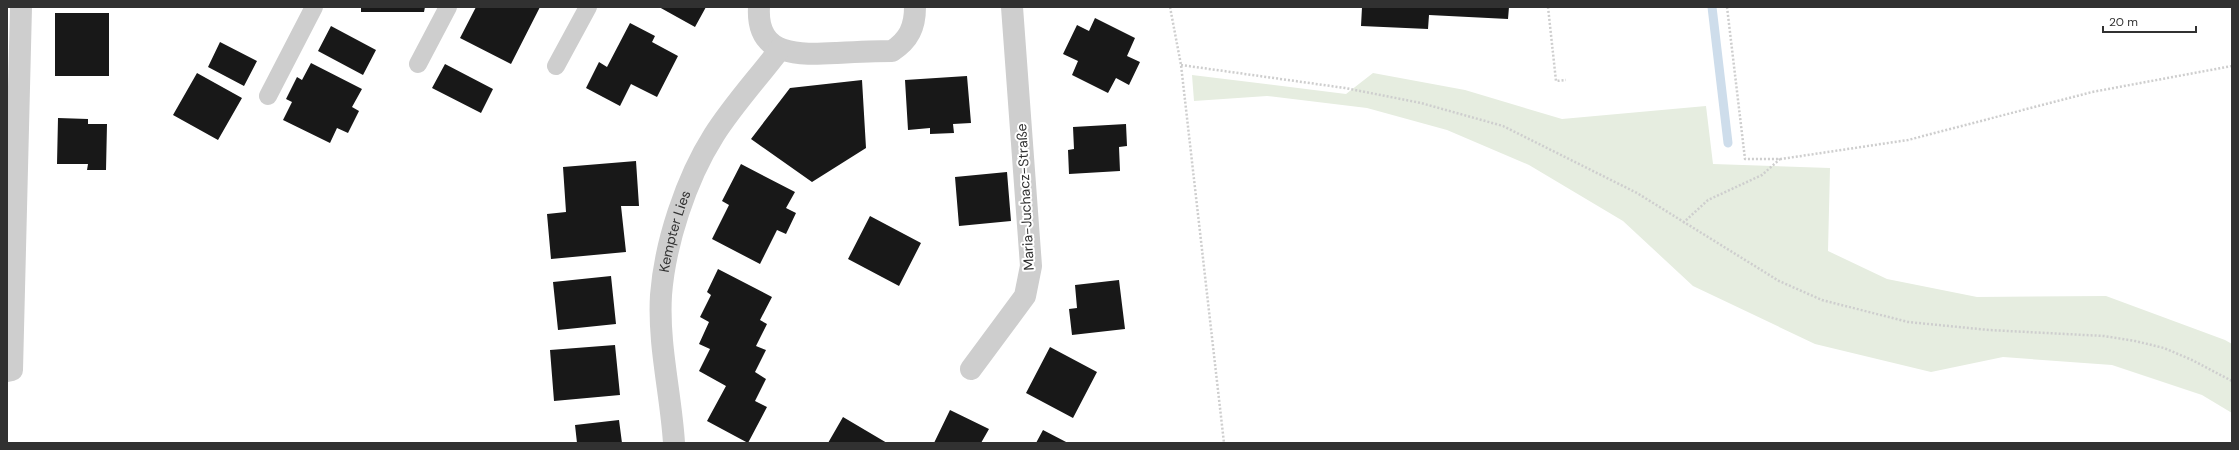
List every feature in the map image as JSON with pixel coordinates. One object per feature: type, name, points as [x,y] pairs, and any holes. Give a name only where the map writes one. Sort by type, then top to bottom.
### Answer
[{"type":"street","points":[[7,371],[12,370],[12,226],[21,7]]},
{"type":"street","points":[[759,7],[758,16],[763,31],[773,44],[780,49],[802,55],[892,50],[899,46],[910,33],[916,7]]},
{"type":"street","name":"Maria-Juchacz-Straße","points":[[971,369],[1025,296],[1031,266],[1012,7]]},
{"type":"street","name":"Kempter Lies","points":[[674,443],[662,340],[661,295],[673,234],[690,181],[714,136],[780,49]]},
{"type":"lane","points":[[268,96],[314,7]]},
{"type":"lane","points":[[418,64],[448,7]]},
{"type":"lane","points":[[556,66],[588,7]]},
{"type":"path","points":[[1170,7],[1181,65],[1224,443]]},
{"type":"path","points":[[1548,7],[1556,81],[1566,80]]},
{"type":"path","points":[[1727,7],[1745,159],[1781,159],[1908,140],[2092,92],[2232,66]]},
{"type":"path","points":[[1181,65],[1345,88],[1421,103],[1503,126],[1637,193],[1683,223],[1779,281],[1822,300],[1908,322],[1989,330],[2104,336],[2135,341],[2178,354],[2232,381]]},
{"type":"path","points":[[1683,223],[1708,200],[1762,175],[1781,159]]},
{"type":"shaded area","points":[[1373,73],[1465,90],[1562,119],[1706,106],[1713,164],[1830,168],[1828,251],[1887,279],[1977,297],[2106,296],[2225,340],[2232,344],[2232,413],[2202,395],[2112,365],[2003,357],[1931,372],[1815,344],[1693,286],[1623,221],[1529,165],[1447,130],[1367,108],[1267,96],[1194,101],[1192,75],[1346,94]]},
{"type":"building","points":[[361,7],[425,7],[424,12],[361,12]]},
{"type":"building","points":[[476,7],[540,7],[511,64],[460,38]]},
{"type":"building","points":[[659,7],[706,7],[695,27]]},
{"type":"building","points":[[1362,7],[1509,7],[1508,19],[1429,15],[1428,29],[1361,26]]},
{"type":"building","points":[[55,13],[109,13],[109,76],[55,76]]},
{"type":"building","points":[[1095,18],[1135,38],[1127,56],[1140,62],[1129,85],[1116,78],[1108,93],[1072,75],[1078,61],[1063,54],[1077,25],[1089,31]]},
{"type":"building","points":[[630,23],[655,36],[652,42],[678,56],[657,97],[631,84],[620,106],[586,88],[599,62],[607,67]]},
{"type":"building","points":[[331,26],[376,50],[363,75],[318,51]]},
{"type":"building","points":[[220,42],[257,61],[244,86],[208,67]]},
{"type":"building","points":[[311,63],[362,89],[352,107],[359,111],[348,133],[337,128],[330,143],[283,120],[292,102],[286,99],[297,77],[302,80]]},
{"type":"building","points":[[445,64],[493,89],[481,113],[432,88]]},
{"type":"building","points":[[197,73],[242,98],[218,140],[173,115]]},
{"type":"building","points":[[967,76],[971,123],[953,124],[954,133],[930,134],[930,128],[908,130],[905,80]]},
{"type":"building","points":[[862,80],[866,148],[812,182],[751,139],[790,88]]},
{"type":"building","points":[[58,118],[88,119],[88,124],[107,124],[106,170],[87,170],[88,164],[57,164]]},
{"type":"building","points":[[1126,124],[1127,146],[1119,147],[1120,171],[1069,174],[1068,150],[1074,149],[1073,127]]},
{"type":"building","points":[[636,161],[639,206],[621,206],[626,252],[551,259],[547,214],[566,212],[563,167]]},
{"type":"building","points":[[741,164],[795,192],[786,208],[796,213],[786,234],[777,230],[760,264],[712,239],[729,205],[722,201]]},
{"type":"building","points":[[1007,172],[1011,221],[959,226],[955,177]]},
{"type":"building","points":[[870,216],[921,243],[899,286],[848,259]]},
{"type":"building","points":[[718,269],[772,297],[760,320],[767,324],[756,346],[766,350],[755,372],[766,379],[755,401],[767,407],[748,443],[707,421],[726,386],[699,371],[710,349],[699,344],[709,322],[700,317],[711,295],[707,292]]},
{"type":"building","points":[[611,276],[616,324],[558,330],[553,282]]},
{"type":"building","points":[[1119,280],[1125,329],[1072,335],[1069,309],[1077,308],[1075,285]]},
{"type":"building","points":[[615,345],[620,395],[554,401],[550,350]]},
{"type":"building","points":[[1050,347],[1097,372],[1073,418],[1026,393]]},
{"type":"building","points":[[950,410],[989,429],[981,443],[934,443]]},
{"type":"building","points":[[843,417],[887,443],[828,443]]},
{"type":"building","points":[[619,420],[622,443],[577,443],[575,425]]},
{"type":"building","points":[[1043,430],[1068,443],[1036,443]]},
{"type":"waterway","points":[[1712,7],[1728,143]]}]
